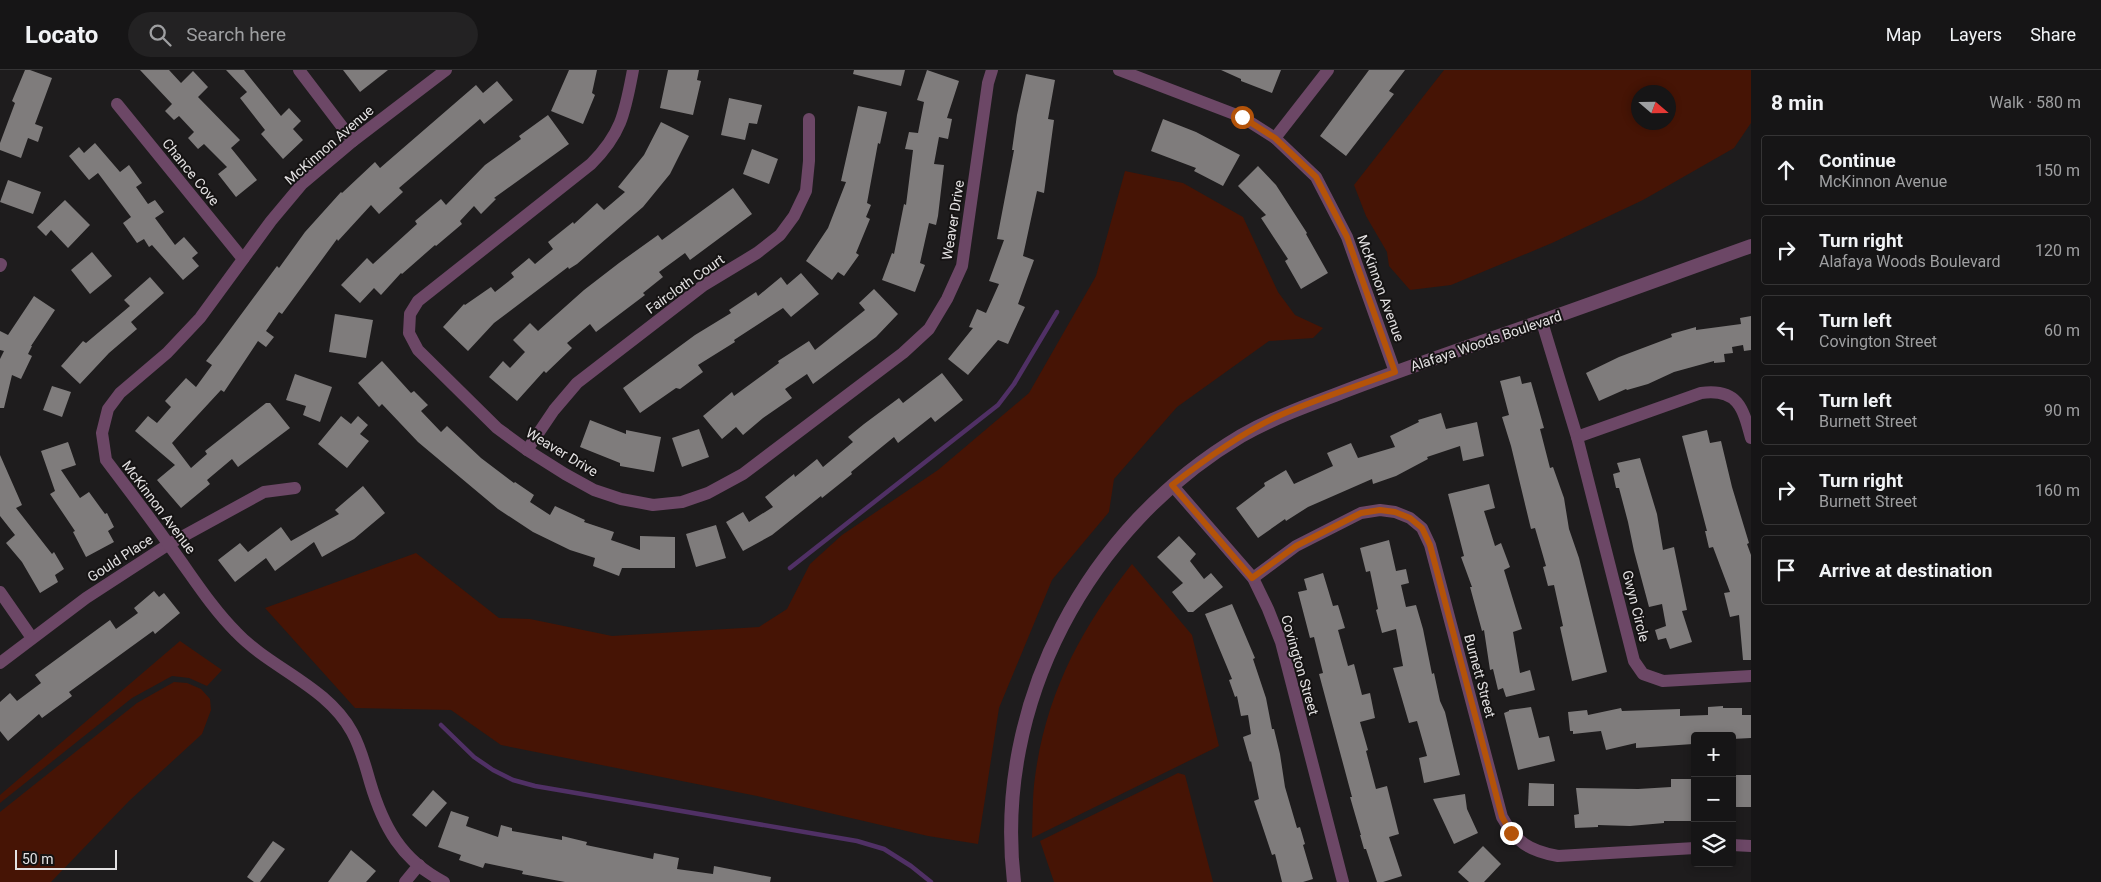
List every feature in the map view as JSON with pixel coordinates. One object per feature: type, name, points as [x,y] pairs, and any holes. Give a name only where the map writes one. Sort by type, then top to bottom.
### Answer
[{"type":"street","points":[[298,70],[353,141]]},
{"type":"street","name":"McKinnon Avenue","points":[[444,882],[419,865],[402,850],[391,836],[380,813],[364,758],[353,733],[342,716],[321,696],[260,654],[218,613],[106,460],[102,433],[108,409],[120,393],[167,353],[200,318],[271,220],[302,184],[353,141],[446,70]]},
{"type":"street","name":"Weaver Drive","points":[[633,70],[625,111],[618,131],[605,150],[591,164],[418,301],[410,314],[409,333],[418,350],[497,428],[527,450],[594,490],[620,499],[653,505],[682,502],[708,493],[743,474],[903,353],[929,329],[947,299],[962,266],[988,83],[992,70]]},
{"type":"street","name":"McKinnon Avenue","points":[[1119,70],[1242,117],[1275,138],[1316,177],[1347,237],[1395,372]]},
{"type":"street","points":[[1275,138],[1328,70]]},
{"type":"street","name":"Chance Cove","points":[[116,104],[243,259]]},
{"type":"street","name":"Faircloth Court","points":[[527,450],[554,410],[577,383],[704,285],[757,253],[780,235],[794,216],[806,191],[809,161],[809,119]]},
{"type":"street","name":"Alafaya Woods Boulevard","points":[[1014,882],[1010,827],[1017,763],[1029,708],[1048,656],[1071,607],[1105,557],[1136,519],[1172,485],[1206,459],[1240,437],[1275,418],[1395,372],[1542,322],[1751,246]]},
{"type":"street","name":"Gwyn Circle","points":[[1542,322],[1577,437],[1634,661],[1643,674],[1663,681],[1751,676]]},
{"type":"street","points":[[1577,437],[1701,393],[1714,391],[1724,393],[1744,411],[1751,438]]},
{"type":"street","name":"Covington Street","points":[[1172,485],[1252,578],[1268,609],[1281,642],[1343,882]]},
{"type":"street","name":"Gould Place","points":[[0,663],[86,598],[169,544],[264,492],[295,488]]},
{"type":"street","name":"Burnett Street","points":[[1252,578],[1296,546],[1361,513],[1380,510],[1395,512],[1410,518],[1422,528],[1430,545],[1502,817],[1511,833],[1524,846],[1542,854],[1558,856],[1691,848]]},
{"type":"street","points":[[0,592],[32,638]]},
{"type":"street","points":[[1736,845],[1751,846]]},
{"type":"street","points":[[406,882],[419,865]]},
{"type":"shaded area","points":[[1444,70],[1751,70],[1751,123],[1734,148],[1643,200],[1552,243],[1451,285],[1410,290],[1389,266],[1387,252],[1366,216],[1354,185]]},
{"type":"shaded area","points":[[1125,171],[1183,183],[1243,217],[1278,292],[1295,315],[1323,328],[1313,338],[1269,341],[1177,407],[1114,479],[1109,512],[1052,580],[999,708],[978,844],[928,836],[757,796],[501,745],[451,710],[355,708],[265,608],[416,553],[499,618],[530,619],[612,636],[759,627],[787,609],[810,564],[842,535],[938,470],[1029,393],[1096,276]]},
{"type":"shaded area","points":[[1132,564],[1192,635],[1219,746],[1032,838],[1035,777],[1040,747],[1057,690],[1068,663],[1082,638],[1097,613]]},
{"type":"shaded area","points":[[180,641],[222,670],[207,686],[189,678],[172,676],[132,698],[0,803],[0,795]]},
{"type":"shaded area","points":[[174,682],[187,683],[201,689],[210,699],[211,710],[202,734],[129,801],[51,882],[0,882],[0,812],[137,703]]},
{"type":"shaded area","points":[[1178,773],[1185,775],[1213,882],[1054,882],[1040,841]]},
{"type":"building","points":[[25,70],[52,78],[35,124],[43,127],[38,142],[28,138],[21,158],[0,150],[0,143],[15,103],[12,101]]},
{"type":"building","points":[[140,70],[169,70],[181,83],[193,71],[208,87],[198,97],[240,140],[231,148],[257,180],[236,197],[218,174],[227,167],[204,144],[198,149],[188,138],[194,132],[179,116],[174,120],[165,111],[172,104]]},
{"type":"building","points":[[226,70],[244,70],[281,116],[289,108],[301,121],[293,129],[303,140],[283,159],[261,134],[265,130],[240,98],[247,92]]},
{"type":"building","points":[[343,70],[388,70],[360,92]]},
{"type":"building","points":[[569,70],[597,70],[592,93],[595,95],[583,124],[551,111]]},
{"type":"building","points":[[668,70],[699,70],[697,80],[701,81],[693,115],[660,108]]},
{"type":"building","points":[[854,70],[905,70],[901,86],[853,74]]},
{"type":"building","points":[[927,70],[959,81],[947,118],[952,119],[948,139],[939,137],[934,164],[944,165],[938,216],[936,225],[929,223],[920,263],[925,265],[915,292],[882,280],[892,253],[894,254],[904,204],[906,205],[913,150],[905,149],[909,132],[918,133],[924,102],[917,100]]},
{"type":"building","points":[[1221,70],[1281,70],[1272,93],[1241,81],[1241,79]]},
{"type":"building","points":[[1369,70],[1405,70],[1389,91],[1394,94],[1346,156],[1320,136]]},
{"type":"building","points":[[1026,74],[1055,80],[1048,119],[1054,120],[1044,193],[1037,191],[1023,256],[1034,260],[1018,304],[1025,307],[1008,344],[998,340],[968,375],[948,359],[973,328],[969,327],[977,309],[986,313],[999,284],[989,281],[1004,240],[997,239],[1014,150],[1012,150],[1017,115]]},
{"type":"building","points":[[497,81],[513,100],[484,124],[480,119],[399,188],[403,192],[379,214],[371,205],[338,241],[337,239],[282,314],[279,312],[266,331],[274,337],[266,347],[258,341],[224,392],[221,390],[172,443],[191,468],[207,454],[205,451],[266,403],[270,403],[290,428],[238,467],[232,459],[207,480],[210,484],[181,508],[157,480],[175,465],[135,431],[148,416],[157,423],[171,407],[165,401],[186,378],[196,387],[212,365],[206,361],[277,266],[279,268],[305,232],[341,192],[375,162],[380,168],[476,85],[483,93]]},
{"type":"building","points":[[729,98],[762,105],[757,124],[749,123],[745,140],[721,135]]},
{"type":"building","points":[[858,106],[887,112],[880,144],[878,143],[867,203],[871,205],[866,217],[870,219],[856,253],[859,255],[844,276],[838,272],[832,280],[806,261],[828,228],[846,182],[841,181]]},
{"type":"building","points":[[548,115],[569,144],[494,198],[496,199],[481,214],[474,206],[460,221],[462,224],[401,273],[381,295],[374,288],[360,303],[341,285],[367,258],[373,264],[417,224],[415,221],[441,199],[446,205],[485,165],[521,139],[519,136]]},
{"type":"building","points":[[1163,119],[1196,132],[1240,155],[1223,186],[1194,171],[1196,168],[1151,151]]},
{"type":"building","points":[[661,122],[689,136],[670,174],[643,207],[577,264],[569,269],[568,267],[494,323],[468,351],[443,327],[464,304],[491,287],[495,292],[514,277],[511,273],[529,258],[535,264],[553,249],[548,242],[573,222],[574,224],[597,203],[604,210],[625,192],[618,187],[644,155]]},
{"type":"building","points":[[95,143],[120,172],[129,165],[142,183],[136,187],[148,204],[155,200],[164,212],[155,218],[175,245],[184,237],[198,253],[192,258],[199,266],[183,280],[152,245],[149,247],[144,239],[137,243],[123,223],[131,217],[98,173],[89,180],[69,156],[79,147],[84,153]]},
{"type":"building","points":[[752,149],[778,159],[769,184],[743,174]]},
{"type":"building","points":[[1258,166],[1276,185],[1307,233],[1328,273],[1301,289],[1285,261],[1288,259],[1261,218],[1266,215],[1238,186]]},
{"type":"building","points":[[8,180],[41,192],[33,214],[0,202]]},
{"type":"building","points":[[733,188],[752,214],[690,260],[685,253],[659,272],[663,277],[643,293],[645,295],[596,332],[590,324],[567,343],[572,348],[546,373],[544,371],[517,401],[489,377],[503,361],[510,368],[525,352],[513,340],[530,323],[538,331],[584,290],[619,263],[658,235],[662,240]]},
{"type":"building","points":[[65,200],[90,225],[68,248],[51,230],[46,236],[37,227]]},
{"type":"building","points":[[92,252],[112,276],[90,294],[71,270]]},
{"type":"building","points":[[801,273],[819,294],[791,317],[783,308],[734,340],[735,342],[698,365],[703,372],[680,389],[676,388],[640,413],[623,388],[695,335],[731,313],[729,310],[756,292],[758,296],[781,277],[787,285]]},
{"type":"building","points":[[150,277],[164,293],[131,322],[137,329],[109,353],[80,384],[61,366],[83,341],[86,343],[130,306],[124,300]]},
{"type":"building","points":[[874,289],[898,314],[876,337],[813,384],[807,374],[785,389],[792,398],[763,418],[743,435],[736,427],[722,439],[703,416],[732,392],[734,396],[779,363],[778,361],[809,341],[815,350],[865,310],[859,303]]},
{"type":"building","points":[[34,296],[55,310],[31,346],[28,354],[32,356],[21,379],[12,375],[4,408],[0,408],[0,359],[4,351],[0,350],[0,331],[8,335]]},
{"type":"building","points":[[335,314],[373,320],[366,358],[329,352]]},
{"type":"building","points":[[1751,316],[1751,350],[1744,351],[1743,345],[1732,347],[1733,353],[1724,354],[1725,362],[1714,363],[1714,361],[1674,372],[1648,384],[1626,389],[1599,401],[1586,373],[1619,357],[1672,337],[1671,334],[1696,327],[1696,330],[1741,324],[1740,318]]},
{"type":"building","points":[[382,361],[411,393],[414,391],[428,405],[421,411],[441,432],[447,426],[481,458],[514,483],[534,495],[530,502],[550,515],[555,506],[585,520],[584,522],[614,532],[611,540],[640,550],[640,536],[675,537],[675,568],[622,568],[619,576],[593,566],[595,558],[570,550],[533,532],[498,509],[418,442],[382,404],[379,407],[358,383]]},
{"type":"building","points":[[942,373],[963,400],[935,422],[931,417],[898,443],[894,437],[822,498],[821,496],[772,535],[743,551],[726,522],[743,512],[749,522],[773,507],[765,497],[794,474],[795,477],[817,459],[823,467],[853,442],[848,437],[864,424],[899,398],[903,403]]},
{"type":"building","points":[[295,374],[332,387],[320,422],[303,415],[306,406],[286,400]]},
{"type":"building","points":[[1520,376],[1522,384],[1531,382],[1544,428],[1540,429],[1550,468],[1553,467],[1564,498],[1569,529],[1579,558],[1607,672],[1572,681],[1560,627],[1563,626],[1554,585],[1548,586],[1543,567],[1546,566],[1535,528],[1531,529],[1502,417],[1509,415],[1500,381]]},
{"type":"building","points":[[52,386],[71,392],[62,417],[43,410]]},
{"type":"building","points":[[1441,413],[1446,429],[1477,422],[1484,456],[1463,461],[1460,446],[1427,457],[1428,459],[1396,476],[1373,484],[1372,479],[1308,507],[1286,521],[1285,519],[1258,538],[1236,508],[1265,486],[1264,483],[1286,470],[1294,484],[1333,466],[1327,453],[1351,443],[1358,458],[1395,447],[1390,436],[1419,422],[1418,420]]},
{"type":"building","points":[[341,416],[351,424],[358,416],[368,425],[360,434],[369,441],[347,468],[318,444]]},
{"type":"building","points":[[590,420],[626,434],[626,430],[661,437],[654,472],[620,466],[620,463],[580,447]]},
{"type":"building","points":[[699,429],[709,457],[682,467],[672,438]]},
{"type":"building","points":[[1707,430],[1710,443],[1721,441],[1732,487],[1749,543],[1747,544],[1751,555],[1751,660],[1743,660],[1739,615],[1730,617],[1724,593],[1730,592],[1713,547],[1709,548],[1705,531],[1707,531],[1682,436]]},
{"type":"building","points":[[68,442],[76,465],[61,470],[80,498],[89,492],[105,514],[107,513],[114,527],[108,531],[114,542],[86,557],[73,532],[75,531],[50,494],[55,491],[41,451]]},
{"type":"building","points":[[0,455],[22,505],[16,508],[52,554],[54,552],[64,569],[55,575],[58,582],[40,593],[22,562],[6,543],[15,535],[0,516]]},
{"type":"building","points":[[1640,458],[1657,514],[1663,550],[1674,547],[1687,610],[1682,611],[1692,642],[1670,649],[1666,638],[1658,640],[1655,630],[1666,626],[1662,604],[1649,607],[1619,488],[1616,488],[1613,474],[1620,472],[1617,463]]},
{"type":"building","points":[[1489,484],[1495,508],[1484,511],[1495,546],[1501,543],[1510,567],[1504,570],[1522,629],[1513,632],[1520,673],[1530,670],[1535,690],[1506,697],[1503,688],[1498,690],[1493,669],[1490,670],[1484,630],[1482,631],[1470,587],[1472,587],[1461,557],[1464,556],[1448,494]]},
{"type":"building","points":[[363,486],[385,513],[354,539],[322,557],[314,542],[275,571],[266,558],[235,582],[218,560],[240,543],[248,552],[281,527],[291,541],[339,514],[335,510]]},
{"type":"building","points":[[716,525],[726,558],[696,567],[686,534]]},
{"type":"building","points":[[1179,536],[1196,554],[1190,561],[1204,579],[1211,573],[1223,587],[1193,612],[1188,612],[1172,592],[1183,583],[1157,557]]},
{"type":"building","points":[[1389,540],[1396,571],[1406,569],[1409,583],[1401,585],[1406,607],[1416,605],[1432,674],[1434,673],[1440,701],[1445,712],[1460,775],[1424,783],[1419,758],[1427,756],[1417,721],[1409,723],[1393,668],[1403,666],[1396,629],[1382,633],[1376,610],[1378,609],[1370,571],[1366,572],[1360,548]]},
{"type":"building","points":[[1323,573],[1333,606],[1338,605],[1345,628],[1338,630],[1348,666],[1354,664],[1362,695],[1370,693],[1375,718],[1360,722],[1376,789],[1387,786],[1399,834],[1389,837],[1402,876],[1383,882],[1377,882],[1366,849],[1364,849],[1319,674],[1323,673],[1314,637],[1310,638],[1298,592],[1307,590],[1304,579]]},
{"type":"building","points":[[154,591],[159,597],[164,593],[180,613],[155,634],[153,631],[69,692],[72,696],[42,718],[39,714],[8,741],[0,731],[0,702],[10,693],[17,701],[41,683],[35,675],[110,620],[116,629],[138,613],[134,608]]},
{"type":"building","points":[[1232,604],[1255,658],[1253,659],[1266,698],[1272,729],[1274,729],[1280,754],[1285,787],[1297,828],[1300,827],[1305,844],[1303,845],[1313,879],[1303,882],[1282,882],[1275,854],[1272,855],[1254,801],[1259,799],[1251,761],[1243,737],[1251,734],[1248,715],[1241,716],[1237,696],[1235,697],[1229,680],[1232,679],[1205,614]]},
{"type":"building","points":[[1531,707],[1539,738],[1549,736],[1555,761],[1518,770],[1504,713],[1509,710]]},
{"type":"building","points":[[1708,707],[1742,708],[1742,715],[1751,715],[1751,738],[1736,739],[1736,732],[1691,732],[1691,744],[1636,748],[1636,743],[1606,750],[1601,731],[1573,734],[1573,731],[1570,731],[1568,712],[1587,710],[1588,715],[1621,708],[1622,711],[1680,709],[1680,716],[1708,715]]},
{"type":"building","points":[[1736,775],[1751,775],[1751,807],[1736,807]]},
{"type":"building","points":[[1671,779],[1691,779],[1691,821],[1664,821],[1664,823],[1630,826],[1598,825],[1598,827],[1575,828],[1574,815],[1579,814],[1576,788],[1638,789],[1671,787]]},
{"type":"building","points":[[1529,783],[1554,784],[1554,806],[1528,806]]},
{"type":"building","points":[[433,790],[447,803],[426,827],[412,815]]},
{"type":"building","points":[[1465,794],[1467,809],[1478,833],[1454,844],[1433,799]]},
{"type":"building","points":[[451,811],[469,817],[466,826],[498,837],[501,825],[512,828],[512,831],[562,840],[562,836],[587,842],[586,845],[653,859],[654,853],[679,858],[677,869],[713,874],[714,866],[771,877],[770,882],[565,882],[522,874],[523,871],[485,863],[483,868],[459,860],[461,855],[438,847]]},
{"type":"building","points":[[273,841],[285,849],[260,882],[254,882],[247,877]]},
{"type":"building","points":[[1483,846],[1501,864],[1484,882],[1469,882],[1458,872]]},
{"type":"building","points":[[351,850],[376,871],[366,882],[328,882]]},
{"type":"waterway","points":[[790,568],[998,405],[1014,384],[1057,312]]},
{"type":"waterway","points":[[441,725],[474,757],[493,770],[513,780],[535,786],[857,841],[884,849],[911,866],[931,882]]},
{"type":"route","points":[[1242,117],[1275,138],[1316,177],[1347,237],[1395,372],[1275,418],[1240,437],[1206,459],[1172,485],[1252,578],[1296,546],[1361,513],[1380,510],[1395,512],[1410,518],[1422,528],[1430,545],[1502,817],[1511,833]]}]
